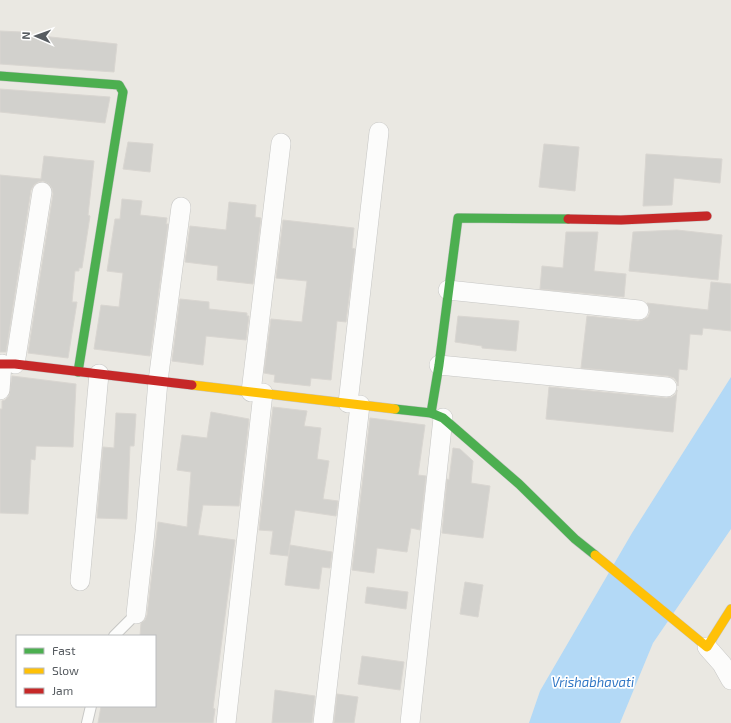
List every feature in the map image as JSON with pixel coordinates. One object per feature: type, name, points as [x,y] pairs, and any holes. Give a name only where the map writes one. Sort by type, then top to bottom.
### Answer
[{"type":"street","points":[[0,76],[119,85],[123,92],[78,372]]},
{"type":"street","points":[[323,723],[379,132]]},
{"type":"street","points":[[226,723],[282,143]]},
{"type":"street","points":[[0,390],[42,192]]},
{"type":"street","points":[[136,614],[145,532],[158,381],[181,207]]},
{"type":"street","points":[[410,723],[437,416],[439,365],[458,218],[621,220],[707,216]]},
{"type":"street","points":[[448,290],[638,310]]},
{"type":"street","points":[[6,364],[354,404],[437,416],[520,484],[575,539],[703,643],[722,664],[731,680]]},
{"type":"street","points":[[439,365],[667,387]]},
{"type":"street","points":[[80,581],[100,374]]},
{"type":"street","points":[[703,643],[731,609]]},
{"type":"lane","points":[[115,635],[136,614]]},
{"type":"lane","points":[[87,723],[90,707]]},
{"type":"water","name":"Vrishabhavati","points":[[731,377],[731,529],[653,643],[620,723],[529,723],[540,691],[632,533]]},
{"type":"building","points":[[0,31],[22,32],[22,34],[117,44],[114,72],[0,64]]},
{"type":"building","points":[[0,89],[110,97],[105,123],[0,112]]},
{"type":"building","points":[[128,142],[153,144],[150,172],[123,169]]},
{"type":"building","points":[[544,144],[579,147],[575,191],[539,187]]},
{"type":"building","points":[[646,154],[722,159],[720,183],[674,178],[672,205],[643,206]]},
{"type":"building","points":[[44,156],[94,161],[88,215],[90,216],[82,268],[79,268],[79,271],[75,271],[72,302],[77,302],[68,358],[28,353],[53,194],[52,188],[49,184],[43,181],[34,185],[31,190],[6,352],[0,352],[0,175],[41,179]]},
{"type":"building","points":[[122,199],[142,201],[140,215],[167,218],[166,224],[168,224],[150,356],[94,349],[101,305],[119,307],[123,273],[107,271],[115,219],[120,219]]},
{"type":"building","points":[[229,202],[256,205],[255,217],[261,218],[253,284],[217,280],[218,266],[185,262],[190,226],[226,230]]},
{"type":"building","points":[[283,220],[354,228],[352,248],[355,249],[346,322],[337,321],[331,380],[311,378],[310,386],[274,382],[275,375],[264,373],[271,319],[302,322],[307,281],[276,278]]},
{"type":"building","points":[[677,230],[722,235],[718,280],[629,271],[633,232]]},
{"type":"building","points":[[566,232],[598,232],[594,271],[626,274],[624,297],[540,289],[542,266],[563,268]]},
{"type":"building","points":[[711,282],[731,284],[731,331],[703,328],[702,335],[690,334],[687,370],[679,369],[678,386],[674,378],[668,376],[581,368],[587,316],[638,321],[643,320],[648,317],[650,312],[647,303],[708,310]]},
{"type":"building","points":[[180,299],[209,302],[209,309],[247,313],[247,316],[249,316],[246,340],[206,336],[203,365],[172,361]]},
{"type":"building","points":[[458,316],[519,321],[516,351],[482,348],[482,346],[455,342]]},
{"type":"building","points":[[12,376],[76,384],[73,447],[36,446],[35,460],[31,459],[28,514],[0,513],[0,409],[2,409],[2,401],[9,396]]},
{"type":"building","points":[[549,387],[666,398],[672,397],[676,394],[677,390],[673,432],[546,419]]},
{"type":"building","points":[[273,407],[307,411],[304,426],[321,428],[317,459],[329,461],[323,499],[338,501],[336,516],[295,510],[288,556],[270,554],[273,531],[259,530]]},
{"type":"building","points":[[211,412],[249,419],[239,506],[203,505],[198,535],[235,540],[213,708],[215,709],[213,723],[98,723],[101,707],[156,707],[156,635],[140,635],[141,623],[145,620],[147,615],[158,522],[187,527],[191,472],[177,470],[182,435],[207,438]]},
{"type":"building","points":[[116,413],[136,414],[134,446],[130,446],[127,519],[97,518],[103,447],[114,448]]},
{"type":"building","points":[[370,418],[425,425],[418,475],[426,476],[420,530],[411,528],[407,552],[377,548],[374,573],[352,570]]},
{"type":"building","points":[[453,448],[460,449],[473,461],[471,483],[490,486],[483,538],[442,533],[447,479],[449,480]]},
{"type":"building","points":[[290,545],[332,552],[330,568],[322,567],[319,589],[285,585]]},
{"type":"building","points":[[465,582],[483,585],[478,617],[460,614]]},
{"type":"building","points":[[367,587],[408,592],[406,609],[365,603]]},
{"type":"building","points":[[362,656],[404,662],[400,690],[358,684]]},
{"type":"building","points":[[275,690],[315,696],[312,723],[272,723]]},
{"type":"building","points":[[337,694],[358,697],[354,723],[334,723]]},
{"type":"traffic: fast","points":[[0,76],[119,85],[123,92],[78,372]]},
{"type":"traffic: fast","points":[[431,413],[439,365],[458,218],[568,219]]},
{"type":"traffic: fast","points":[[395,409],[431,413],[443,418],[519,484],[575,539],[595,555]]},
{"type":"traffic: slow","points":[[192,385],[395,409]]},
{"type":"traffic: slow","points":[[595,555],[707,647],[731,609]]},
{"type":"traffic: jam","points":[[568,219],[621,220],[707,216]]},
{"type":"traffic: jam","points":[[0,364],[15,364],[192,385]]}]
